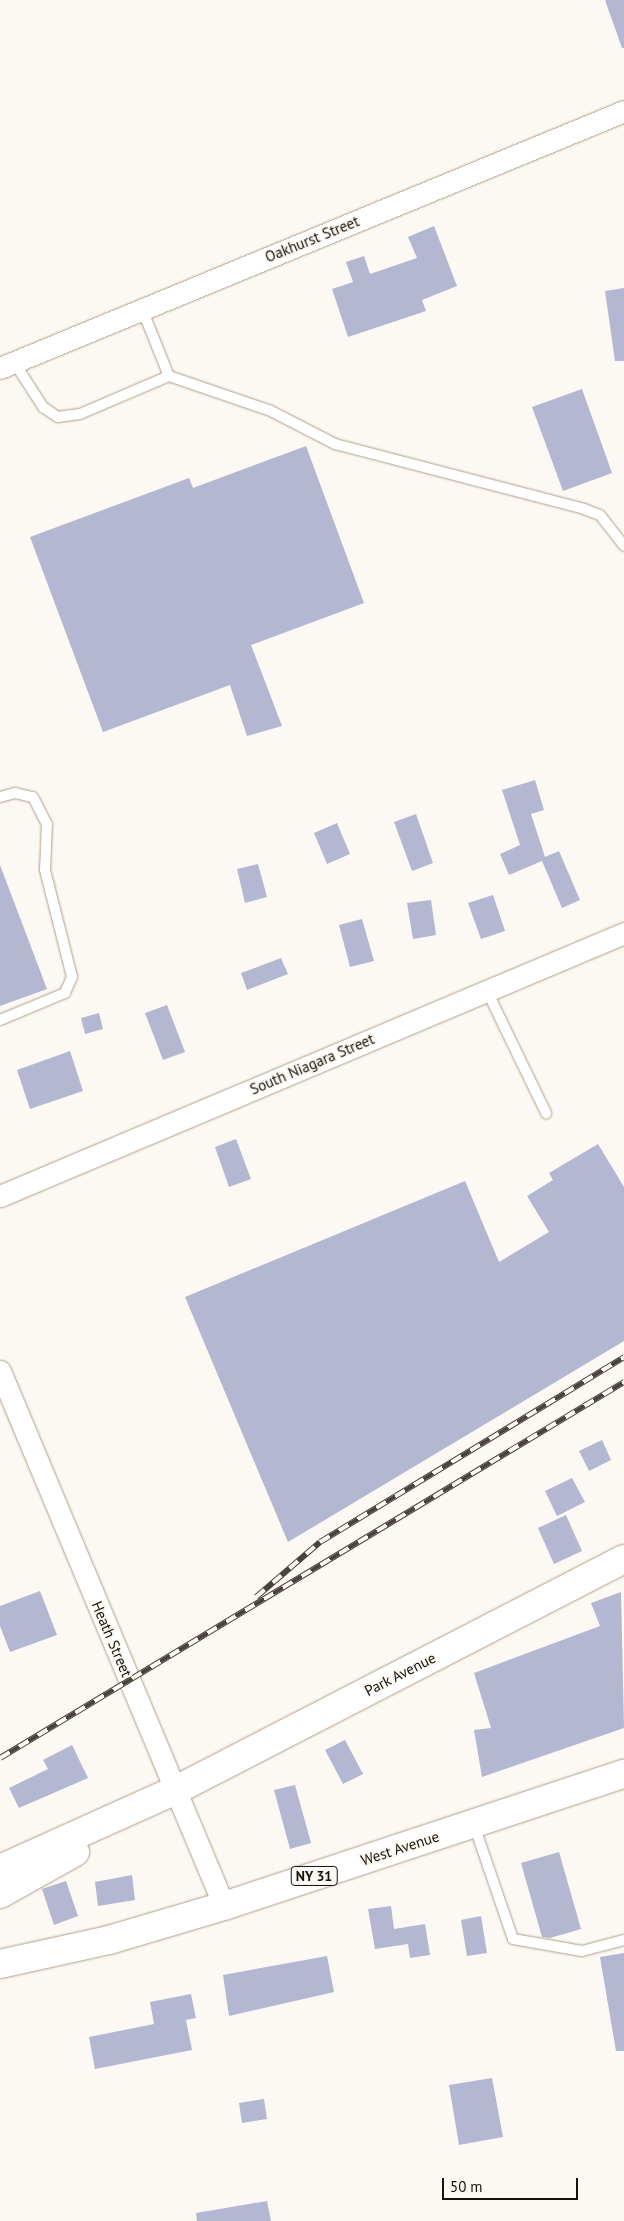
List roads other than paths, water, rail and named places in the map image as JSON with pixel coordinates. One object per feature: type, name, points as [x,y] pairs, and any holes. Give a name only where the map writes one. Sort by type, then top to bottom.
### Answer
[{"type":"main road","name":"Park Avenue","points":[[0,1869],[176,1790],[623,1561]]},
{"type":"main road","name":"West Avenue","points":[[0,1964],[109,1940],[224,1906],[624,1774]]},
{"type":"main road","name":"Park Avenue","points":[[0,1894],[176,1790]]},
{"type":"street","name":"Oakhurst Street","points":[[7,365],[624,111]]},
{"type":"street","name":"South Niagara Street","points":[[0,1196],[624,933]]},
{"type":"street","name":"Heath Street","points":[[0,1371],[224,1906]]},
{"type":"lane","points":[[142,309],[169,376]]},
{"type":"lane","points":[[7,365],[43,407],[58,417],[80,414],[169,376],[271,411],[335,444],[584,509],[600,516],[624,546]]},
{"type":"lane","points":[[0,797],[16,793],[33,797],[47,824],[44,870],[72,977],[65,993],[0,1020]]},
{"type":"lane","points":[[486,991],[546,1113]]},
{"type":"lane","points":[[474,1824],[513,1939],[582,1951],[624,1940]]},
{"type":"railway","points":[[256,1597],[320,1542],[624,1357]]},
{"type":"railway","points":[[0,1758],[624,1382]]}]
